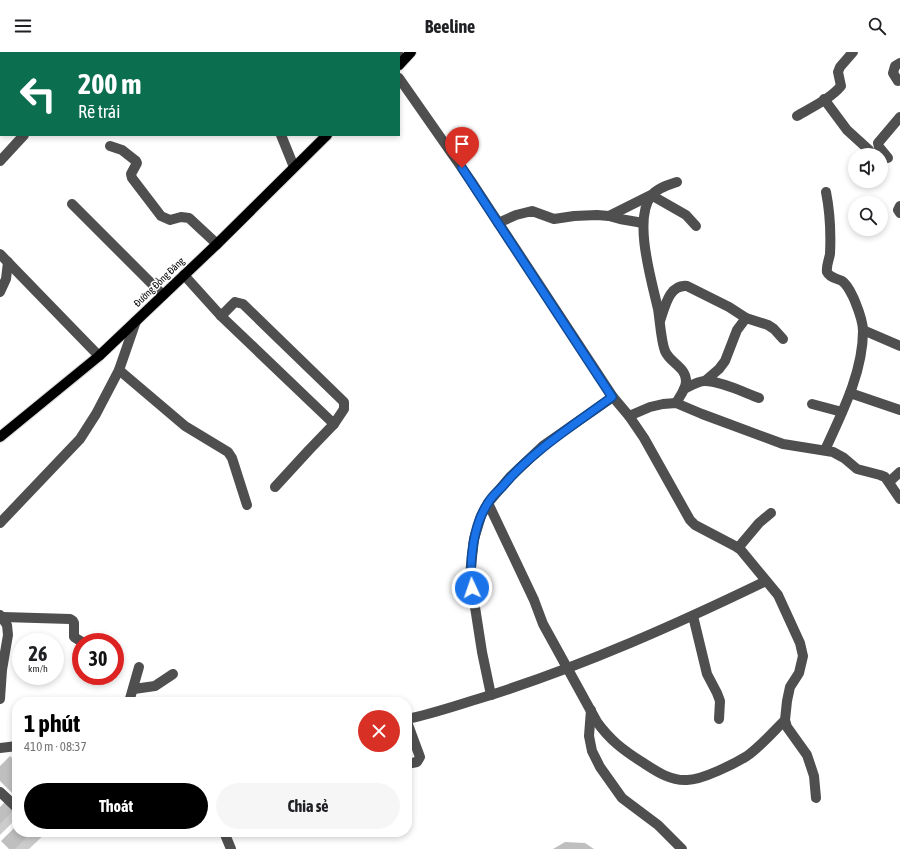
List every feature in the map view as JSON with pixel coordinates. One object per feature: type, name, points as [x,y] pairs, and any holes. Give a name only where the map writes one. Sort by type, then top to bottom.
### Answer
[{"type":"main road","name":"Đường Đồng Đăng","points":[[0,437],[99,356],[217,244],[326,136]]},
{"type":"street","points":[[797,116],[841,86],[838,72],[840,67],[853,52]]},
{"type":"street","points":[[898,81],[893,73],[895,66],[900,63]]},
{"type":"street","points":[[400,79],[471,181],[612,397],[629,416],[644,438],[690,520],[695,525],[738,548],[775,591],[800,643],[803,656],[801,669],[790,687],[786,701],[785,720],[787,727],[807,755],[814,776],[816,798]]},
{"type":"street","points":[[824,99],[847,130],[867,148]]},
{"type":"street","points":[[880,148],[878,142],[900,117]]},
{"type":"street","points":[[0,161],[23,136]]},
{"type":"street","points":[[281,136],[294,167]]},
{"type":"street","points":[[110,146],[122,150],[136,161],[137,163],[131,174],[132,178],[161,216],[170,220],[181,217],[189,218],[217,244]]},
{"type":"street","points":[[609,216],[651,195],[662,187],[677,182]]},
{"type":"street","points":[[825,450],[850,393],[860,354],[863,330],[861,317],[848,287],[841,280],[832,277],[827,272],[830,255],[830,228],[826,192]]},
{"type":"street","points":[[651,195],[646,206],[643,223],[649,274],[665,350],[669,357],[682,369],[686,381],[684,389],[676,403]]},
{"type":"street","points":[[651,195],[686,215],[696,226]]},
{"type":"street","points":[[72,204],[163,295]]},
{"type":"street","points":[[900,206],[898,210],[900,213]]},
{"type":"street","points":[[498,224],[516,215],[532,211],[554,219],[574,216],[609,216],[643,223]]},
{"type":"street","points":[[0,254],[99,356]]},
{"type":"street","points":[[0,292],[6,279],[8,262]]},
{"type":"street","points":[[184,275],[220,316],[334,424]]},
{"type":"street","points":[[660,321],[673,290],[682,285],[687,286],[729,307],[746,318],[768,325],[783,339]]},
{"type":"street","points":[[220,316],[235,302],[243,304],[344,402],[344,409],[334,424],[275,487]]},
{"type":"street","points":[[705,381],[725,361],[737,330],[746,318]]},
{"type":"street","points":[[0,523],[80,439],[96,414],[119,370],[136,321]]},
{"type":"street","points":[[863,330],[900,346]]},
{"type":"street","points":[[119,370],[185,426],[228,452],[232,458],[247,505]]},
{"type":"street","points":[[684,389],[705,381],[719,383],[759,398]]},
{"type":"street","points":[[850,393],[900,410]]},
{"type":"street","points":[[491,695],[482,652],[470,575],[474,538],[481,516],[488,503],[510,477],[544,445],[612,397]]},
{"type":"street","points":[[629,416],[650,407],[676,403],[783,444],[832,452],[844,458],[857,469],[885,477],[900,499]]},
{"type":"street","points":[[812,404],[842,412]]},
{"type":"street","points":[[889,482],[900,472]]},
{"type":"street","points":[[488,503],[534,600],[543,624],[607,736],[623,750],[661,774],[676,779],[687,780],[700,778],[747,756],[785,720]]},
{"type":"street","points":[[738,548],[759,523],[771,513]]},
{"type":"street","points":[[412,718],[444,710],[569,669],[619,649],[693,616],[766,581]]},
{"type":"street","points":[[1,616],[70,620],[74,623],[74,633]]},
{"type":"street","points":[[0,699],[2,670],[8,635],[7,625],[1,616]]},
{"type":"street","points":[[693,616],[707,674],[720,701],[719,718]]},
{"type":"street","points":[[131,697],[139,667]]},
{"type":"street","points":[[134,689],[155,686],[173,674]]},
{"type":"street","points":[[591,710],[589,736],[592,751],[600,767],[622,798],[658,825],[682,849]]},
{"type":"street","points":[[412,735],[420,757],[417,762],[412,763]]},
{"type":"street","points":[[0,748],[12,747]]},
{"type":"street","points":[[0,792],[12,803]]},
{"type":"street","points":[[226,837],[231,849]]},
{"type":"building","points":[[10,756],[12,758],[12,793],[0,781],[0,766]]},
{"type":"building","points":[[6,801],[12,808],[12,812],[0,824],[0,807]]},
{"type":"building","points":[[12,830],[12,837],[27,837],[15,849],[9,849],[1,841]]},
{"type":"building","points":[[565,842],[585,843],[594,849],[553,849]]},
{"type":"route","points":[[462,168],[612,397],[544,445],[510,477],[488,503],[481,516],[474,538],[470,575],[472,588]]}]
